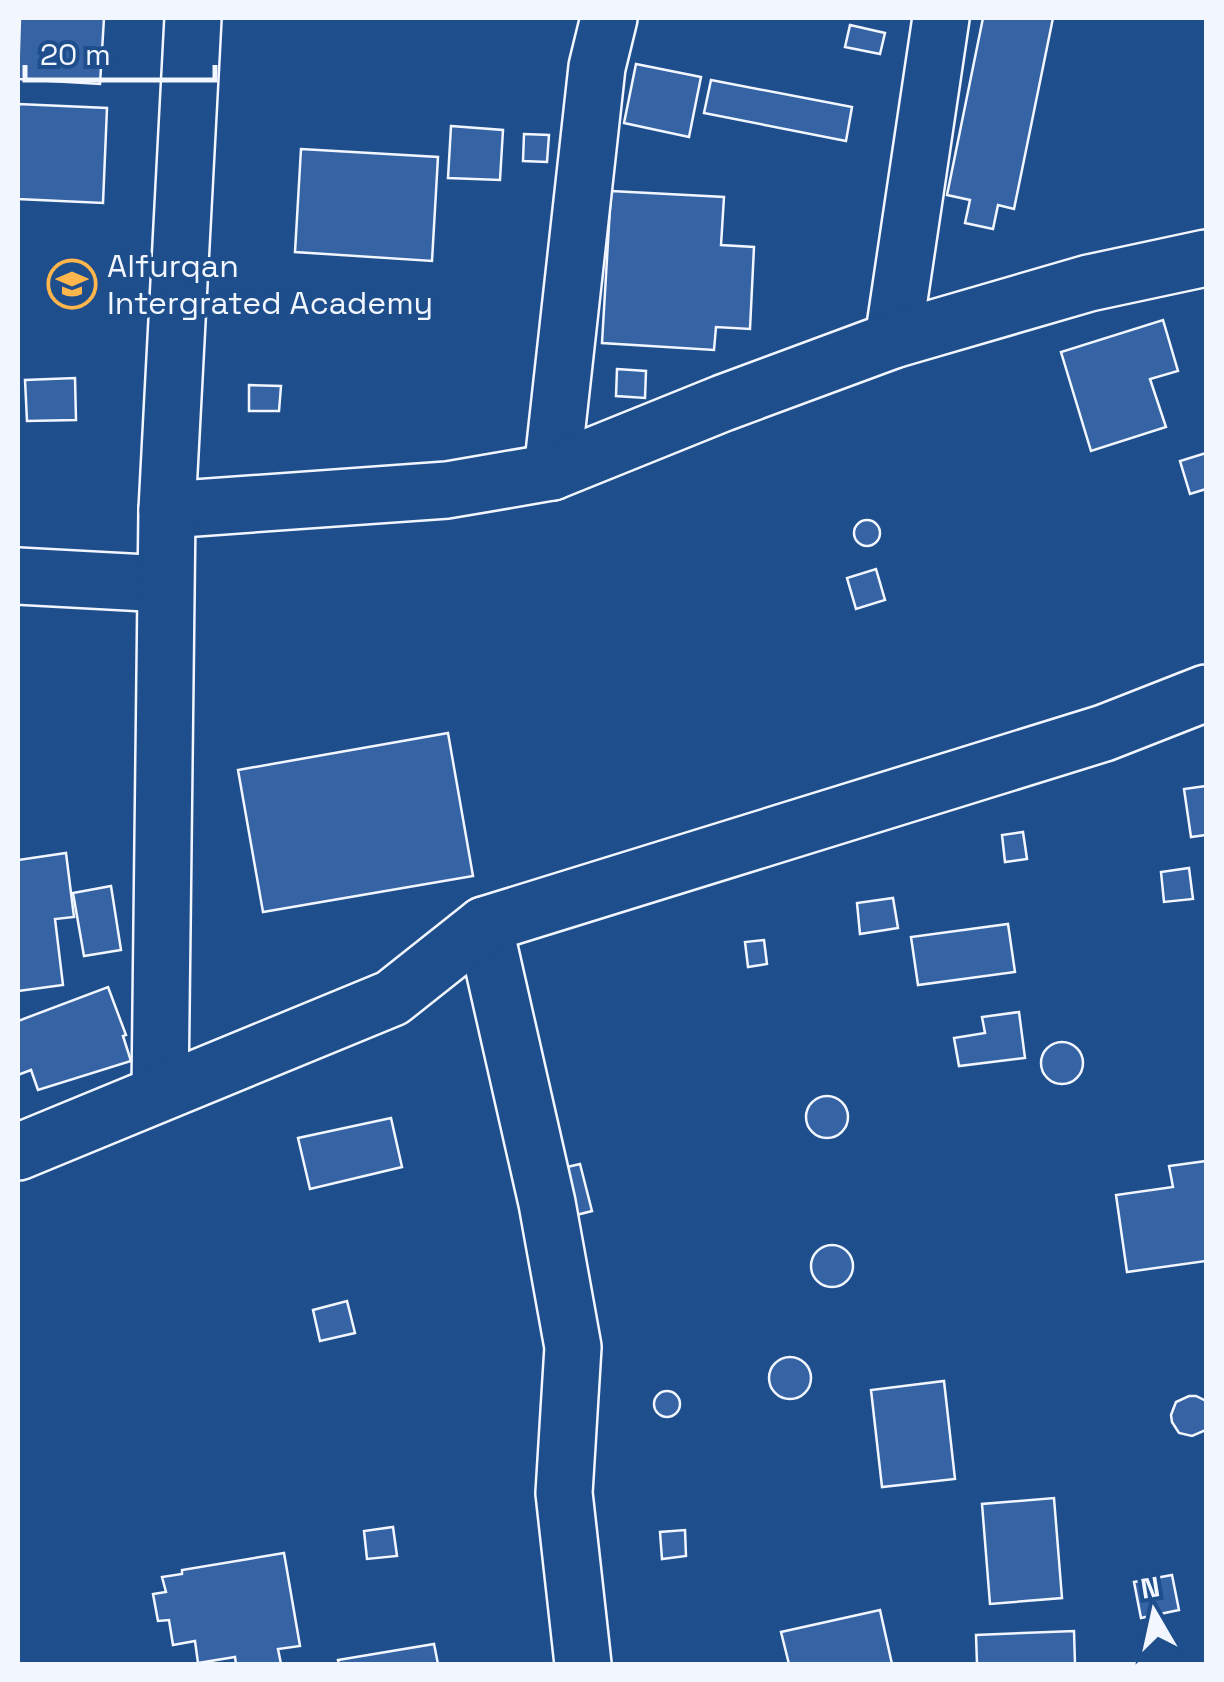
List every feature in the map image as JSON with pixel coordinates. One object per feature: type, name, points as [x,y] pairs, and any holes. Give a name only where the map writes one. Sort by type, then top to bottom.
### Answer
[{"type":"street","points":[[160,1092],[167,510],[193,18]]},
{"type":"street","points":[[552,472],[597,66],[609,18]]},
{"type":"street","points":[[893,340],[941,18]]},
{"type":"street","points":[[167,510],[446,490],[552,472],[893,340],[1089,283],[1206,258]]},
{"type":"street","points":[[18,576],[166,584]]},
{"type":"street","points":[[18,1152],[392,998],[484,926],[1104,733],[1206,693]]},
{"type":"street","points":[[484,926],[547,1204],[573,1347],[564,1493],[583,1664]]},
{"type":"building","points":[[20,18],[104,18],[100,84],[18,79]]},
{"type":"building","points":[[983,18],[1053,18],[1014,209],[998,205],[993,229],[965,223],[970,200],[947,195]]},
{"type":"building","points":[[850,25],[885,33],[880,54],[845,47]]},
{"type":"building","points":[[636,64],[701,77],[689,137],[624,123]]},
{"type":"building","points":[[711,80],[852,107],[846,141],[704,113]]},
{"type":"building","points":[[18,104],[107,108],[103,203],[18,199]]},
{"type":"building","points":[[451,126],[503,130],[500,180],[448,178]]},
{"type":"building","points":[[524,134],[549,135],[547,162],[523,161]]},
{"type":"building","points":[[301,149],[438,157],[432,261],[295,252]]},
{"type":"building","points":[[611,191],[724,197],[721,245],[754,247],[750,329],[716,327],[714,350],[602,343]]},
{"type":"building","points":[[1163,320],[1178,371],[1150,379],[1166,427],[1091,451],[1061,352]]},
{"type":"building","points":[[617,369],[646,371],[645,398],[616,396]]},
{"type":"building","points":[[75,378],[76,420],[27,421],[25,380]]},
{"type":"building","points":[[249,385],[281,386],[279,411],[249,411]]},
{"type":"building","points":[[1206,453],[1206,489],[1190,494],[1180,461]]},
{"type":"building","points":[[867,520],[876,524],[880,533],[876,542],[867,546],[858,542],[854,533],[858,524]]},
{"type":"building","points":[[876,569],[885,600],[856,609],[847,578]]},
{"type":"building","points":[[448,733],[473,876],[263,912],[238,770]]},
{"type":"building","points":[[1206,786],[1206,835],[1191,837],[1184,789]]},
{"type":"building","points":[[1023,832],[1027,859],[1005,862],[1002,835]]},
{"type":"building","points":[[66,853],[74,917],[55,919],[63,985],[18,991],[18,860]]},
{"type":"building","points":[[1189,868],[1193,899],[1164,902],[1161,872]]},
{"type":"building","points":[[111,886],[121,950],[84,956],[73,893]]},
{"type":"building","points":[[893,898],[898,928],[860,934],[857,903]]},
{"type":"building","points":[[1008,924],[1015,972],[918,985],[911,937]]},
{"type":"building","points":[[764,940],[767,964],[748,967],[745,942]]},
{"type":"building","points":[[108,987],[131,1061],[38,1090],[31,1070],[18,1075],[18,1021]]},
{"type":"building","points":[[1019,1012],[1025,1058],[959,1066],[954,1038],[985,1033],[982,1017]]},
{"type":"building","points":[[1062,1042],[1077,1048],[1083,1063],[1077,1078],[1062,1084],[1047,1078],[1041,1063],[1047,1048]]},
{"type":"building","points":[[827,1096],[842,1102],[848,1117],[842,1132],[827,1138],[812,1132],[806,1117],[812,1102]]},
{"type":"building","points":[[391,1118],[402,1167],[310,1189],[298,1138]]},
{"type":"building","points":[[1206,1161],[1206,1261],[1127,1272],[1116,1195],[1173,1187],[1169,1166]]},
{"type":"building","points":[[580,1164],[592,1211],[553,1221],[541,1173]]},
{"type":"building","points":[[832,1245],[847,1251],[853,1266],[847,1281],[832,1287],[817,1281],[811,1266],[817,1251]]},
{"type":"building","points":[[347,1301],[355,1333],[320,1341],[313,1310]]},
{"type":"building","points":[[790,1357],[805,1363],[811,1378],[805,1393],[790,1399],[775,1393],[769,1378],[775,1363]]},
{"type":"building","points":[[944,1381],[955,1479],[882,1487],[871,1390]]},
{"type":"building","points":[[667,1391],[676,1395],[680,1404],[676,1413],[667,1417],[658,1413],[654,1404],[658,1395]]},
{"type":"building","points":[[1189,1396],[1206,1401],[1206,1430],[1192,1436],[1179,1433],[1171,1415],[1176,1402]]},
{"type":"building","points":[[1054,1498],[1062,1598],[990,1604],[982,1504]]},
{"type":"building","points":[[393,1527],[397,1556],[367,1559],[364,1531]]},
{"type":"building","points":[[685,1530],[686,1556],[662,1559],[660,1532]]},
{"type":"building","points":[[284,1553],[300,1646],[278,1649],[281,1664],[236,1664],[235,1657],[198,1663],[195,1641],[173,1645],[169,1620],[158,1621],[153,1594],[166,1592],[162,1577],[182,1574],[182,1570]]},
{"type":"building","points":[[1172,1575],[1179,1610],[1141,1618],[1134,1582]]},
{"type":"building","points":[[880,1610],[892,1664],[789,1664],[781,1632]]},
{"type":"building","points":[[1074,1631],[1075,1664],[977,1664],[976,1635]]},
{"type":"building","points":[[434,1644],[438,1664],[339,1664],[338,1660]]},
{"type":"place","name":"Alfurqan Intergrated Academy","points":[[72,284]]}]
